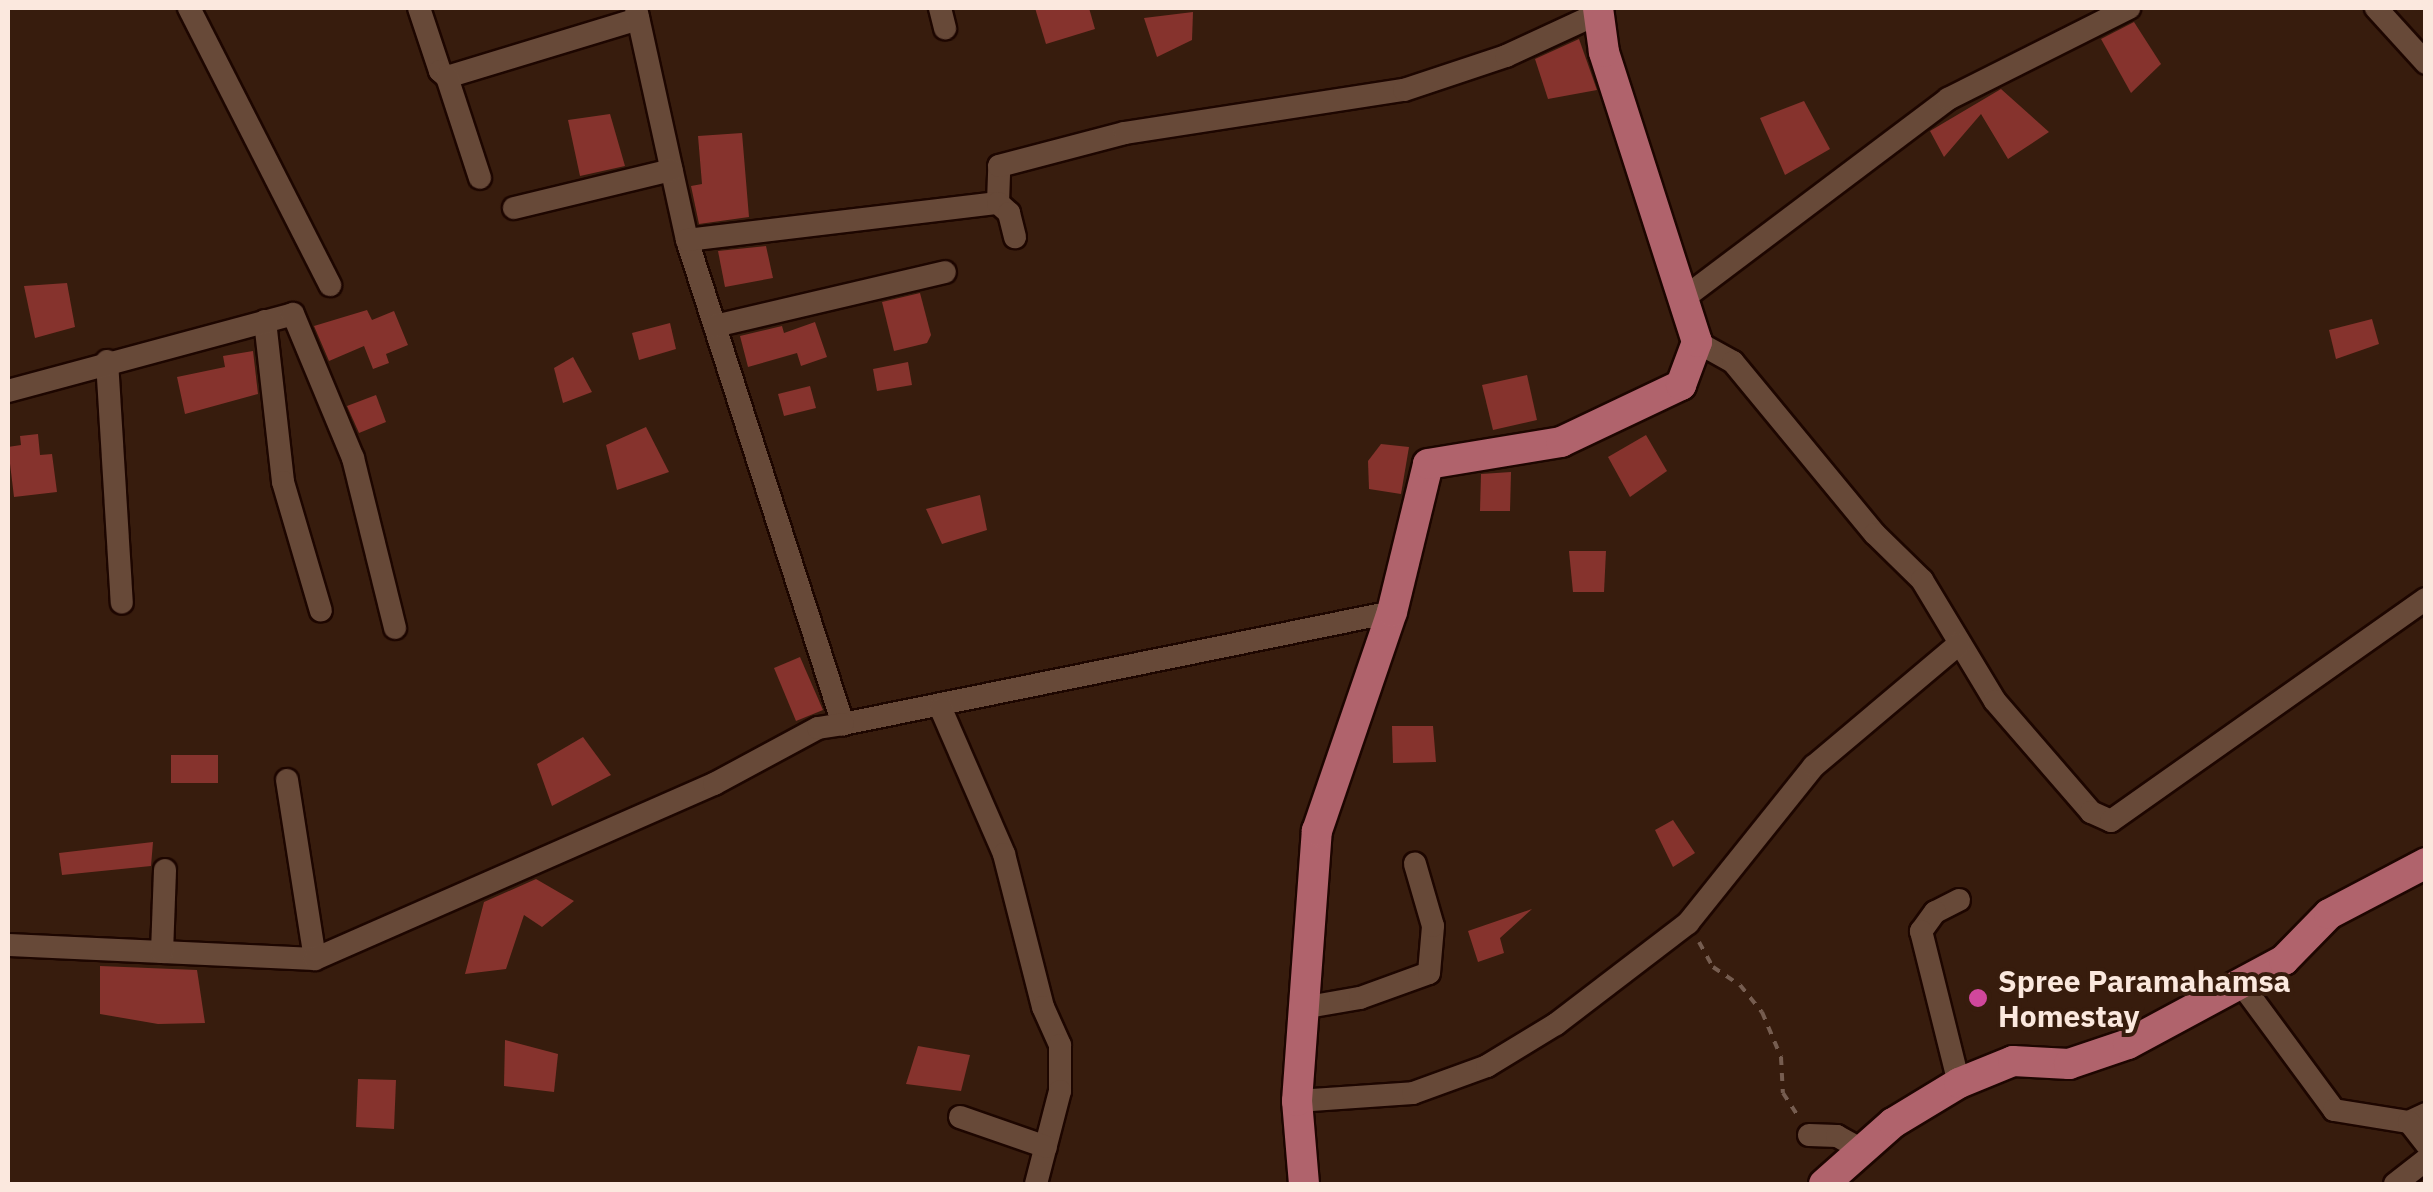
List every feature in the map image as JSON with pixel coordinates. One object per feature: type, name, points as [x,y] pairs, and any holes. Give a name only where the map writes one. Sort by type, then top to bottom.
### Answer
[{"type":"main road","points":[[1304,1184],[1297,1101],[1322,804],[1392,612],[1428,464],[1562,442],[1681,385],[1697,342],[1604,52],[1599,10]]},
{"type":"main road","points":[[1824,1184],[1862,1150],[1960,1083],[2013,1060],[2069,1064],[2128,1044],[2284,960],[2329,914],[2426,863]]},
{"type":"street","points":[[189,8],[330,285]]},
{"type":"street","points":[[418,8],[440,71],[447,77],[480,178]]},
{"type":"street","points":[[1684,298],[1948,98],[2129,8]]},
{"type":"street","points":[[2376,8],[2426,63]]},
{"type":"street","points":[[998,203],[999,166],[1125,133],[1404,90],[1506,56],[1599,10]]},
{"type":"street","points":[[447,77],[637,13],[687,240],[843,724]]},
{"type":"street","points":[[514,208],[671,170]]},
{"type":"street","points":[[687,240],[998,203],[1010,212],[1015,237]]},
{"type":"street","points":[[715,326],[946,272]]},
{"type":"street","points":[[8,390],[294,314],[375,527],[395,628]]},
{"type":"street","points":[[265,321],[283,482],[321,611]]},
{"type":"street","points":[[1697,342],[1734,362],[1940,602],[1995,701],[2091,812],[2111,822],[2426,599]]},
{"type":"street","points":[[107,361],[122,602]]},
{"type":"street","points":[[8,945],[315,959],[714,784],[818,728],[941,708],[1392,612]]},
{"type":"street","points":[[1297,1101],[1413,1093],[1487,1066],[1556,1024],[1688,923],[1814,766],[1960,644]]},
{"type":"street","points":[[941,708],[1004,854],[1043,1008],[1060,1046],[1060,1091],[1036,1184]]},
{"type":"street","points":[[287,780],[315,959]]},
{"type":"street","points":[[1302,1008],[1360,998],[1430,973],[1433,926],[1415,864]]},
{"type":"street","points":[[162,952],[165,870]]},
{"type":"street","points":[[1959,900],[1935,912],[1921,937],[1960,1083]]},
{"type":"street","points":[[2239,981],[2334,1110],[2417,1118],[2426,1144]]},
{"type":"street","points":[[960,1117],[1046,1147]]},
{"type":"street","points":[[1809,1135],[1837,1136],[1862,1150]]},
{"type":"street","points":[[2396,1184],[2426,1160]]},
{"type":"path","points":[[1688,923],[1713,966],[1740,985],[1762,1012],[1780,1056],[1783,1093],[1809,1135]]},
{"type":"building","points":[[1035,8],[1089,8],[1095,29],[1046,44]]},
{"type":"building","points":[[1193,12],[1192,40],[1157,57],[1144,18]]},
{"type":"building","points":[[2134,22],[2161,64],[2131,93],[2101,39]]},
{"type":"building","points":[[1579,39],[1597,90],[1548,99],[1535,59]]},
{"type":"building","points":[[2001,89],[2049,132],[2008,159],[1981,114],[1944,157],[1930,131]]},
{"type":"building","points":[[1804,101],[1830,149],[1785,175],[1760,118]]},
{"type":"building","points":[[610,114],[625,166],[580,176],[568,120]]},
{"type":"building","points":[[742,133],[749,217],[699,224],[691,186],[702,184],[698,136]]},
{"type":"building","points":[[766,246],[773,278],[725,287],[718,251]]},
{"type":"building","points":[[67,283],[75,327],[35,338],[24,286]]},
{"type":"building","points":[[920,293],[931,335],[927,343],[894,351],[882,302]]},
{"type":"building","points":[[367,310],[372,320],[394,311],[408,345],[386,354],[389,363],[373,369],[364,346],[329,361],[314,326]]},
{"type":"building","points":[[2372,319],[2379,344],[2336,359],[2329,330]]},
{"type":"building","points":[[815,322],[827,357],[801,366],[797,353],[748,367],[740,336],[782,326],[784,333]]},
{"type":"building","points":[[670,323],[676,349],[639,360],[632,333]]},
{"type":"building","points":[[253,351],[258,394],[185,414],[177,377],[225,367],[223,356]]},
{"type":"building","points":[[573,357],[592,392],[563,403],[554,368]]},
{"type":"building","points":[[908,362],[912,385],[877,391],[873,369]]},
{"type":"building","points":[[1527,375],[1537,420],[1493,430],[1482,385]]},
{"type":"building","points":[[810,386],[816,408],[784,416],[778,394]]},
{"type":"building","points":[[376,395],[386,422],[359,433],[347,406]]},
{"type":"building","points":[[646,427],[669,472],[617,490],[606,445]]},
{"type":"building","points":[[38,434],[40,455],[52,454],[57,492],[14,497],[8,447],[21,445],[20,436]]},
{"type":"building","points":[[1646,435],[1667,471],[1630,497],[1608,457]]},
{"type":"building","points":[[1381,444],[1409,447],[1401,494],[1369,489],[1368,461]]},
{"type":"building","points":[[1511,472],[1510,511],[1480,511],[1481,474]]},
{"type":"building","points":[[980,495],[987,530],[942,544],[926,509]]},
{"type":"building","points":[[1569,551],[1606,551],[1604,592],[1573,592]]},
{"type":"building","points":[[800,657],[823,710],[796,721],[774,668]]},
{"type":"building","points":[[1392,726],[1433,726],[1436,762],[1393,763]]},
{"type":"building","points":[[583,737],[611,775],[552,806],[537,764]]},
{"type":"building","points":[[171,755],[218,755],[218,783],[171,783]]},
{"type":"building","points":[[1673,820],[1695,853],[1673,867],[1655,830]]},
{"type":"building","points":[[153,842],[151,866],[62,875],[59,853]]},
{"type":"building","points":[[536,879],[574,901],[542,927],[524,915],[506,969],[465,974],[484,902]]},
{"type":"building","points":[[1532,909],[1500,938],[1504,953],[1478,962],[1468,931]]},
{"type":"building","points":[[100,966],[197,970],[205,1023],[158,1024],[100,1014]]},
{"type":"building","points":[[505,1040],[558,1054],[554,1092],[504,1086]]},
{"type":"building","points":[[918,1046],[970,1055],[961,1091],[906,1084]]},
{"type":"building","points":[[358,1079],[396,1080],[394,1129],[356,1127]]},
{"type":"place","name":"Spree Paramahamsa Homestay","points":[[1978,998]]}]
